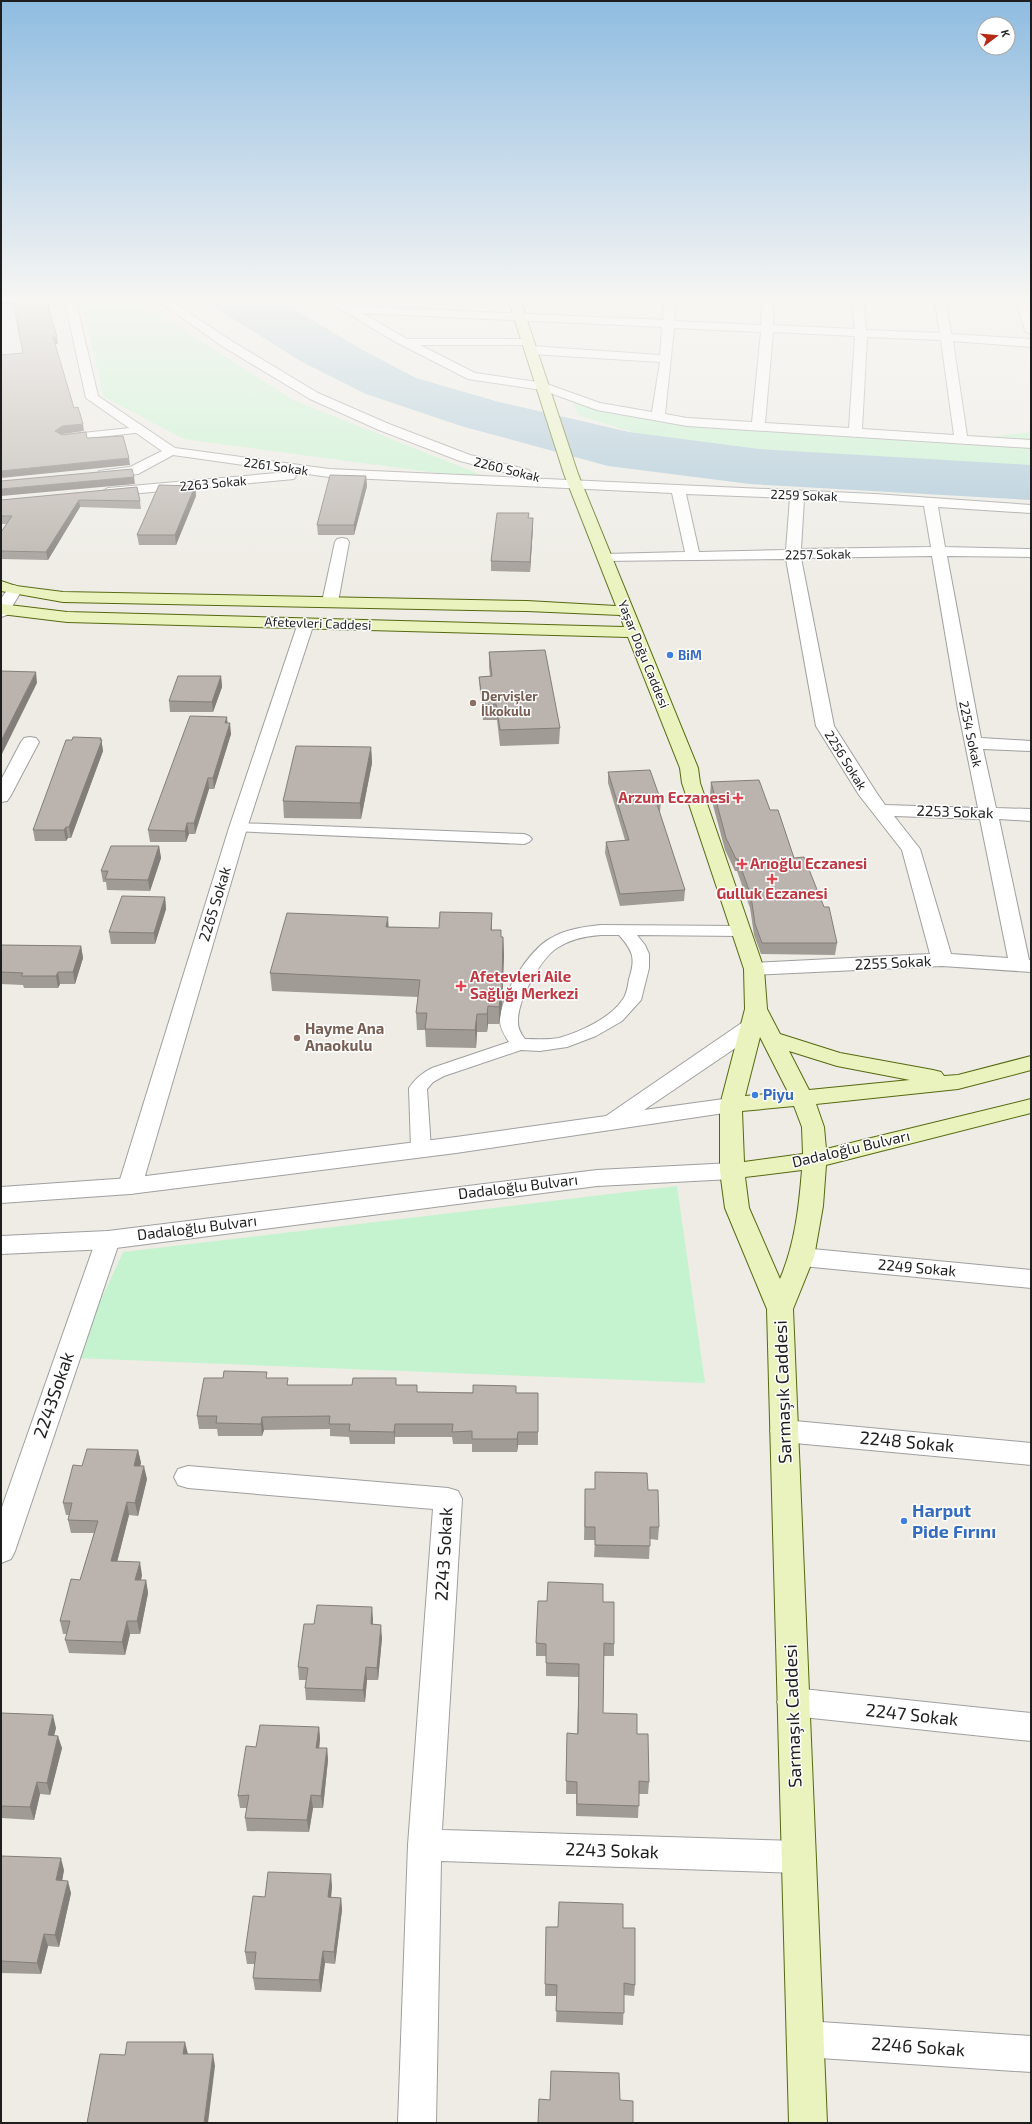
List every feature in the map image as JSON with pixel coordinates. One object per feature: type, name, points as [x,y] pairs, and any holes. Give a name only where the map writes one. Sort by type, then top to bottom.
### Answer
[{"type":"main road","name":"Yaşar Doğu Caddesi","points":[[549,401],[576,485],[690,768],[691,783],[754,969],[754,1018]]},
{"type":"main road","name":"Afetevleri Caddesi","points":[[8,588],[63,597],[527,606],[626,611]]},
{"type":"main road","name":"Afetevleri Caddesi","points":[[2,610],[67,617],[635,632]]},
{"type":"main road","points":[[754,1018],[772,1039],[802,1097],[813,1127],[815,1160],[811,1206],[802,1257],[780,1309]]},
{"type":"main road","points":[[754,1018],[731,1105],[732,1171],[737,1208],[780,1309]]},
{"type":"main road","points":[[772,1039],[837,1059],[958,1082]]},
{"type":"main road","points":[[731,1105],[958,1082],[1031,1062]]},
{"type":"main road","name":"Dadaloğlu Bulvarı","points":[[732,1171],[815,1160],[1031,1106]]},
{"type":"main road","name":"Sarmaşık Caddesi","points":[[780,1309],[808,2123]]},
{"type":"street","name":"2261 Sokak","points":[[97,401],[171,451],[329,473],[576,485]]},
{"type":"street","name":"2260 Sokak","points":[[326,401],[384,427],[465,458],[576,485]]},
{"type":"street","points":[[583,401],[597,406],[686,422],[758,428],[1031,444]]},
{"type":"street","points":[[658,417],[660,401]]},
{"type":"street","points":[[758,428],[761,401]]},
{"type":"street","points":[[855,434],[857,401]]},
{"type":"street","points":[[956,401],[961,440]]},
{"type":"street","points":[[94,475],[133,471],[171,451]]},
{"type":"street","name":"2263 Sokak","points":[[95,494],[329,473]]},
{"type":"street","name":"2259 Sokak","points":[[576,485],[930,501],[1031,509]]},
{"type":"street","points":[[678,489],[693,556]]},
{"type":"street","name":"2256 Sokak","points":[[797,494],[793,554],[825,726],[868,795],[911,849],[942,960]]},
{"type":"street","name":"2254 Sokak","points":[[930,501],[973,743],[988,813],[1026,966]]},
{"type":"street","points":[[330,602],[342,542]]},
{"type":"street","name":"2257 Sokak","points":[[605,558],[938,552],[1031,553]]},
{"type":"street","points":[[2,610],[8,588]]},
{"type":"street","name":"2265 Sokak","points":[[130,1186],[238,828],[306,623]]},
{"type":"street","points":[[1,797],[30,742]]},
{"type":"street","points":[[973,743],[1031,746]]},
{"type":"street","name":"2253 Sokak","points":[[880,810],[1031,815]]},
{"type":"street","name":"2255 Sokak","points":[[754,969],[942,960],[1026,966]]},
{"type":"street","points":[[610,1122],[754,1018]]},
{"type":"street","points":[[1,1195],[130,1186],[421,1149],[731,1105]]},
{"type":"street","name":"Dadaloğlu Bulvarı","points":[[1,1245],[108,1240],[597,1178],[732,1171]]},
{"type":"street","name":"2243Sokak","points":[[1,1551],[108,1240]]},
{"type":"street","name":"2249 Sokak","points":[[802,1257],[1031,1279]]},
{"type":"street","name":"2248 Sokak","points":[[784,1430],[1031,1454]]},
{"type":"street","name":"2243 Sokak","points":[[188,1476],[448,1499],[425,1845],[417,2123]]},
{"type":"street","name":"2247 Sokak","points":[[793,1702],[1031,1727]]},
{"type":"street","name":"2243 Sokak","points":[[425,1845],[798,1857]]},
{"type":"street","name":"2246 Sokak","points":[[805,2039],[1031,2054]]},
{"type":"lane","points":[[63,438],[140,430]]},
{"type":"lane","points":[[238,828],[524,839]]},
{"type":"lane","points":[[421,1149],[418,1088],[422,1083],[438,1072],[520,1044],[540,1045],[561,1043],[590,1032],[616,1017],[632,1000],[641,968],[642,954],[637,945],[623,930]]},
{"type":"lane","points":[[520,1044],[509,1027],[510,1012],[532,967],[542,952],[560,938],[580,932],[623,930],[741,931]]},
{"type":"green space","points":[[112,401],[296,401],[497,481],[184,439]]},
{"type":"green space","points":[[573,402],[676,421],[961,440],[1031,432],[1031,472],[819,460],[660,441],[578,415]]},
{"type":"green space","points":[[677,1186],[705,1383],[74,1358],[123,1252]]},
{"type":"water","points":[[387,401],[496,401],[629,432],[759,449],[1031,465],[1031,500],[750,484],[608,466],[461,426]]},
{"type":"building","points":[[1,401],[72,401],[74,408],[78,407],[83,424],[62,426],[55,431],[62,435],[86,432],[87,438],[123,436],[129,458],[1,471]]},
{"type":"building","points":[[132,469],[134,477],[1,489],[1,481]]},
{"type":"building","points":[[330,475],[366,476],[354,525],[317,525]]},
{"type":"building","points":[[159,485],[195,486],[175,535],[137,535]]},
{"type":"building","points":[[137,487],[140,501],[79,500],[46,552],[1,551],[1,532],[12,516],[1,516],[1,500]]},
{"type":"building","points":[[497,513],[529,513],[528,518],[533,518],[530,562],[491,561]]},
{"type":"building","points":[[545,650],[560,728],[500,730],[496,704],[483,705],[479,677],[492,676],[489,652]]},
{"type":"building","points":[[1,671],[36,672],[1,741]]},
{"type":"building","points":[[178,676],[221,676],[212,702],[169,701]]},
{"type":"building","points":[[190,716],[227,717],[225,723],[230,723],[213,778],[208,778],[194,823],[187,823],[185,831],[148,830]]},
{"type":"building","points":[[73,737],[101,738],[100,740],[102,740],[69,827],[66,827],[64,830],[33,830],[66,740],[72,740]]},
{"type":"building","points":[[296,746],[371,747],[360,803],[283,801]]},
{"type":"building","points":[[650,770],[661,801],[656,801],[685,890],[620,894],[606,842],[629,840],[608,772]]},
{"type":"building","points":[[759,780],[770,810],[778,810],[794,858],[804,857],[824,907],[829,907],[837,943],[762,943],[755,924],[751,896],[738,859],[736,859],[726,838],[711,782]]},
{"type":"building","points":[[111,846],[159,846],[148,880],[105,879],[108,871],[101,871]]},
{"type":"building","points":[[122,896],[165,897],[154,933],[109,932]]},
{"type":"building","points":[[440,912],[492,913],[491,930],[501,930],[501,937],[503,937],[502,986],[499,1007],[488,1006],[487,1014],[477,1014],[475,1030],[425,1029],[427,1013],[416,1013],[420,980],[270,973],[287,913],[388,917],[386,927],[439,928]]},
{"type":"building","points":[[1,945],[81,946],[73,972],[58,972],[56,976],[21,976],[23,973],[1,972]]},
{"type":"building","points":[[224,1371],[267,1372],[266,1378],[288,1378],[287,1385],[352,1385],[353,1378],[396,1378],[396,1385],[417,1385],[417,1392],[473,1393],[473,1385],[516,1386],[516,1393],[538,1393],[538,1432],[518,1432],[517,1439],[472,1439],[472,1431],[452,1432],[453,1424],[395,1424],[394,1432],[349,1431],[350,1424],[329,1424],[330,1416],[262,1417],[261,1424],[216,1423],[217,1416],[197,1416],[204,1378],[223,1378]]},
{"type":"building","points":[[87,1449],[138,1450],[134,1466],[144,1466],[135,1503],[127,1502],[111,1561],[140,1562],[135,1580],[146,1580],[137,1621],[127,1621],[122,1642],[65,1640],[70,1621],[60,1621],[71,1579],[80,1580],[98,1521],[68,1520],[72,1503],[63,1503],[73,1465],[82,1466]]},
{"type":"building","points":[[595,1472],[647,1473],[648,1490],[658,1490],[659,1527],[650,1527],[650,1546],[595,1545],[595,1527],[585,1527],[585,1489],[595,1489]]},
{"type":"building","points":[[548,1582],[603,1584],[603,1602],[614,1602],[614,1644],[604,1643],[603,1713],[637,1714],[637,1734],[648,1734],[649,1782],[639,1781],[639,1806],[577,1804],[577,1782],[566,1781],[567,1733],[578,1734],[579,1664],[546,1663],[546,1644],[536,1643],[538,1601],[547,1601]]},
{"type":"building","points":[[317,1605],[372,1607],[371,1624],[381,1625],[377,1668],[366,1667],[363,1690],[305,1688],[308,1668],[298,1667],[304,1624],[314,1624]]},
{"type":"building","points":[[1,1713],[53,1715],[48,1735],[58,1736],[47,1783],[37,1782],[30,1807],[1,1806]]},
{"type":"building","points":[[260,1725],[319,1727],[316,1748],[327,1748],[321,1796],[311,1795],[307,1820],[245,1818],[249,1795],[238,1796],[246,1746],[256,1747]]},
{"type":"building","points":[[1,1856],[61,1858],[56,1880],[68,1881],[55,1935],[44,1934],[37,1963],[1,1961]]},
{"type":"building","points":[[268,1872],[331,1874],[328,1897],[341,1898],[334,1952],[323,1951],[319,1980],[253,1978],[256,1952],[245,1952],[253,1896],[265,1897]]},
{"type":"building","points":[[559,1902],[623,1904],[623,1928],[635,1928],[635,1985],[624,1983],[624,2013],[556,2011],[557,1985],[545,1984],[546,1927],[558,1927]]},
{"type":"building","points":[[127,2042],[185,2042],[183,2054],[213,2054],[204,2123],[87,2123],[100,2054],[125,2055]]},
{"type":"building","points":[[551,2071],[619,2073],[620,2100],[633,2101],[633,2123],[538,2123],[539,2099],[550,2100]]},
{"type":"place","name":"BiM","points":[[670,655]]},
{"type":"place","name":"Dervişler İlkokulu","points":[[473,703]]},
{"type":"place","name":"Arzum Eczanesi","points":[[738,798]]},
{"type":"place","name":"Arıoğlu Eczanesi","points":[[742,864]]},
{"type":"place","name":"Gulluk Eczanesi","points":[[772,879]]},
{"type":"place","name":"Afetevleri Aile Sağlığı Merkezi","points":[[461,986]]},
{"type":"place","name":"Hayme Ana Anaokulu","points":[[297,1038]]},
{"type":"place","name":"Piyu","points":[[755,1095]]},
{"type":"place","name":"Harput Pide Fırını","points":[[904,1521]]}]
